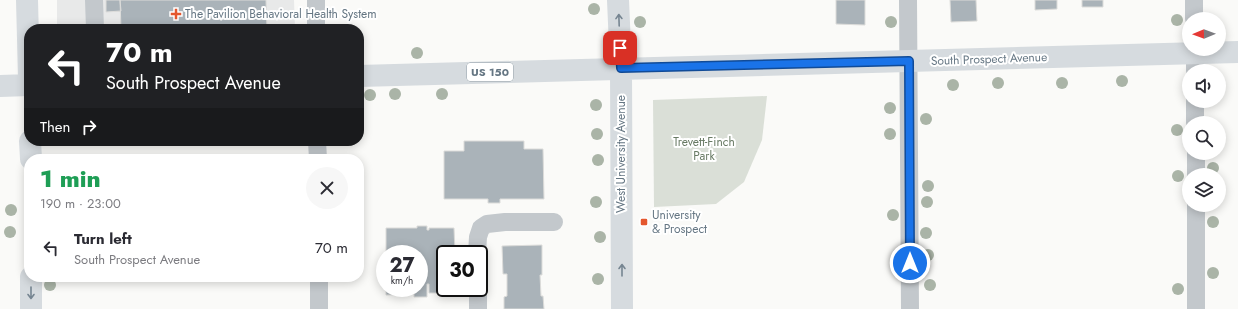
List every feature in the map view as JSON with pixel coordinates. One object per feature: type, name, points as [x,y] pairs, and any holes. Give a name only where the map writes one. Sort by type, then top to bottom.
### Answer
[{"type":"main road","points":[[27,0],[28,24]]},
{"type":"main road","name":"West University Avenue","points":[[618,0],[621,68],[622,309]]},
{"type":"main road","name":"South Prospect Avenue","points":[[621,68],[909,61],[1195,58],[1238,52]]},
{"type":"main road","name":"US 150","points":[[364,76],[621,68]]},
{"type":"main road","points":[[0,86],[24,85]]},
{"type":"main road","points":[[31,282],[31,309]]},
{"type":"street","points":[[94,0],[95,24]]},
{"type":"street","points":[[316,0],[316,24]]},
{"type":"street","points":[[908,0],[910,309]]},
{"type":"street","points":[[1194,0],[1194,12]]},
{"type":"street","points":[[1196,212],[1196,309]]},
{"type":"street","points":[[478,245],[481,228],[487,224],[504,222],[554,222]]},
{"type":"street","points":[[319,282],[319,309]]},
{"type":"street","points":[[478,297],[478,309]]},
{"type":"shaded area","name":"The Pavilion Behavioral Health System","points":[[57,0],[294,0],[295,24],[57,24]]},
{"type":"green space","name":"Trevett-Finch Park","points":[[767,96],[762,140],[744,182],[716,204],[654,207],[653,100]]},
{"type":"building","points":[[106,0],[120,0],[121,11],[106,12]]},
{"type":"building","points":[[120,0],[266,0],[267,24],[121,24]]},
{"type":"building","points":[[836,0],[865,0],[865,25],[836,24]]},
{"type":"building","points":[[950,0],[976,0],[977,21],[951,22]]},
{"type":"building","points":[[1035,0],[1057,0],[1057,9],[1035,10]]},
{"type":"building","points":[[1082,0],[1103,0],[1103,7],[1082,7]]},
{"type":"building","points":[[464,141],[524,141],[524,149],[543,149],[544,199],[500,199],[500,203],[488,203],[488,199],[444,199],[444,151],[464,151]]},
{"type":"building","points":[[417,226],[427,226],[427,230],[429,230],[429,228],[454,228],[455,245],[436,245],[436,293],[429,293],[428,245],[386,245],[386,228],[417,228]]},
{"type":"building","points":[[542,245],[542,275],[540,275],[541,296],[543,296],[544,309],[504,309],[504,297],[507,296],[507,274],[503,274],[502,246]]},
{"type":"place","name":"The Pavilion Behavioral Health System","points":[[176,14]]},
{"type":"place","name":"University & Prospect","points":[[644,222]]},
{"type":"route","points":[[620,48],[621,68],[909,61],[910,263]]}]
